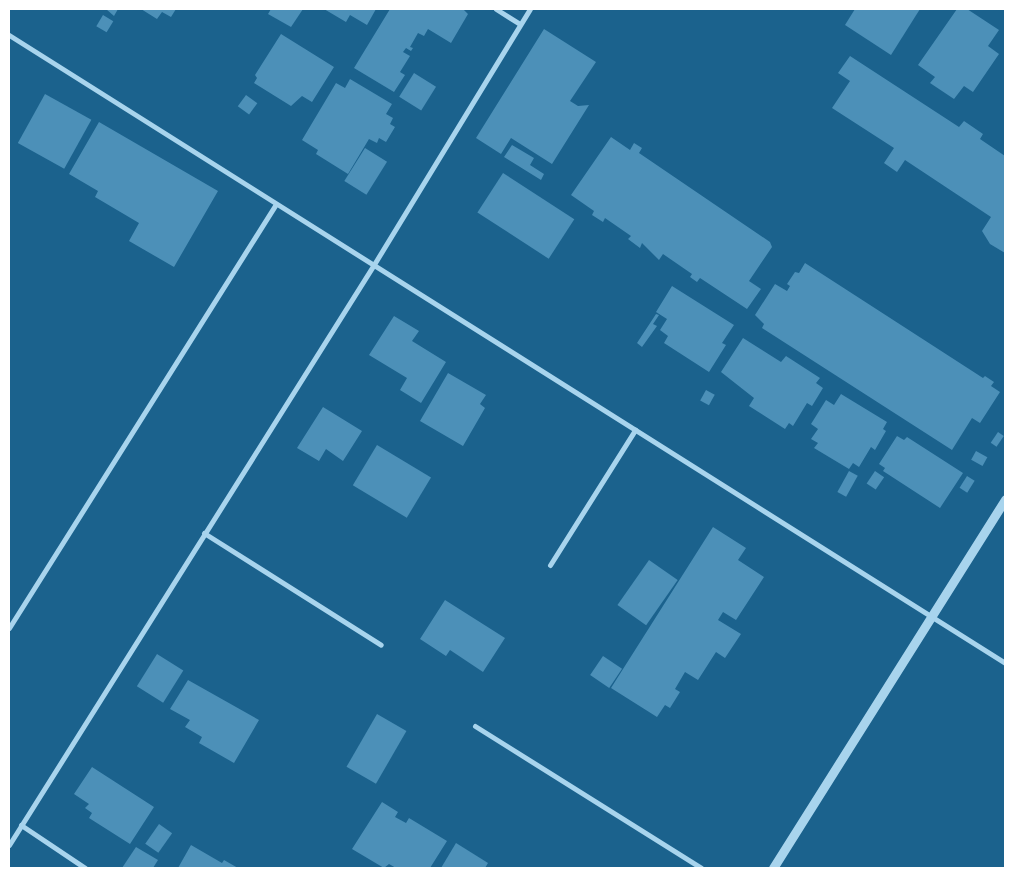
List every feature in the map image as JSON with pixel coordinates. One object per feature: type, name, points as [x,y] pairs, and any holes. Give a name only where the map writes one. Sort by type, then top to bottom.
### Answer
[{"type":"street","points":[[496,9],[520,24]]},
{"type":"street","points":[[9,845],[372,266],[530,9]]},
{"type":"street","points":[[9,35],[275,205],[1005,663]]},
{"type":"street","points":[[9,628],[275,205]]},
{"type":"street","points":[[550,564],[635,430]]},
{"type":"street","points":[[772,868],[1005,499]]},
{"type":"street","points":[[204,533],[381,645]]},
{"type":"street","points":[[475,726],[701,868]]},
{"type":"street","points":[[21,825],[84,868]]},
{"type":"building","points":[[106,9],[118,9],[114,16]]},
{"type":"building","points":[[141,9],[176,9],[171,17],[162,12],[157,19]]},
{"type":"building","points":[[271,9],[303,9],[291,27],[268,14]]},
{"type":"building","points":[[324,9],[376,9],[367,25],[350,15],[346,22]]},
{"type":"building","points":[[390,9],[463,9],[468,14],[451,43],[428,29],[424,36],[418,33],[410,47],[413,48],[411,51],[406,48],[403,52],[410,56],[400,72],[405,75],[394,92],[354,68]]},
{"type":"building","points":[[855,9],[920,9],[891,55],[845,25]]},
{"type":"building","points":[[957,9],[967,9],[999,30],[988,46],[999,54],[973,92],[964,86],[954,99],[930,83],[935,77],[918,65]]},
{"type":"building","points":[[103,15],[113,21],[107,32],[96,26]]},
{"type":"building","points":[[544,29],[596,62],[570,101],[578,106],[589,105],[552,164],[511,138],[501,154],[476,138]]},
{"type":"building","points":[[281,34],[334,67],[312,102],[302,96],[291,106],[254,83],[257,78],[255,75]]},
{"type":"building","points":[[850,56],[959,127],[964,121],[983,134],[980,139],[1005,156],[1005,253],[990,244],[982,231],[991,217],[905,160],[897,172],[884,163],[894,148],[832,108],[850,81],[838,73]]},
{"type":"building","points":[[414,73],[436,87],[421,111],[399,97]]},
{"type":"building","points":[[350,79],[392,104],[386,114],[393,118],[390,124],[395,127],[386,142],[379,138],[377,143],[369,139],[348,174],[316,154],[318,150],[302,140],[336,83],[345,88]]},
{"type":"building","points":[[45,94],[91,120],[64,169],[18,143]]},
{"type":"building","points":[[246,95],[257,103],[249,115],[238,106]]},
{"type":"building","points":[[99,122],[218,191],[174,267],[129,241],[139,223],[95,197],[98,191],[69,174]]},
{"type":"building","points":[[611,137],[630,150],[634,143],[642,148],[639,153],[770,242],[772,247],[749,281],[761,289],[747,309],[700,278],[697,282],[690,277],[692,274],[663,254],[659,260],[642,243],[640,248],[628,239],[631,236],[605,218],[603,222],[592,215],[594,211],[571,195]]},
{"type":"building","points":[[512,145],[534,158],[530,165],[544,174],[541,180],[504,157]]},
{"type":"building","points":[[365,148],[387,162],[366,195],[344,181]]},
{"type":"building","points":[[503,173],[574,219],[549,259],[477,212]]},
{"type":"building","points":[[805,263],[983,378],[985,376],[994,382],[991,386],[1000,392],[980,423],[972,418],[952,450],[762,328],[764,324],[755,315],[775,284],[787,291],[790,286],[787,284],[795,272],[799,273]]},
{"type":"building","points":[[672,286],[734,325],[722,343],[726,345],[709,372],[664,343],[668,336],[660,330],[667,319],[656,312]]},
{"type":"building","points":[[656,314],[659,315],[653,324],[657,326],[642,347],[637,343]]},
{"type":"building","points":[[394,316],[419,331],[412,341],[446,362],[421,403],[400,390],[407,378],[369,355]]},
{"type":"building","points":[[743,338],[781,362],[786,356],[820,378],[816,383],[823,388],[812,406],[807,403],[793,426],[789,423],[785,429],[749,406],[754,398],[721,372]]},
{"type":"building","points":[[448,373],[486,395],[480,404],[485,408],[463,446],[420,421]]},
{"type":"building","points":[[706,390],[715,395],[709,405],[700,400]]},
{"type":"building","points":[[841,394],[887,422],[883,429],[886,431],[875,450],[871,447],[859,467],[853,463],[849,469],[814,448],[818,443],[811,439],[818,429],[811,424],[826,400],[834,405]]},
{"type":"building","points":[[323,407],[362,431],[343,461],[326,449],[319,461],[297,448]]},
{"type":"building","points":[[998,432],[1004,436],[997,447],[991,443]]},
{"type":"building","points":[[897,436],[904,440],[907,437],[963,473],[940,508],[883,471],[885,468],[879,464]]},
{"type":"building","points":[[377,445],[431,477],[407,518],[353,485]]},
{"type":"building","points":[[976,451],[987,457],[983,466],[971,460]]},
{"type":"building","points":[[849,471],[858,476],[846,497],[837,492]]},
{"type":"building","points":[[875,471],[884,477],[876,490],[867,483]]},
{"type":"building","points":[[967,476],[975,481],[967,493],[960,488]]},
{"type":"building","points":[[713,527],[746,548],[738,560],[764,577],[736,620],[723,612],[718,620],[741,634],[725,658],[716,652],[698,680],[685,672],[675,689],[680,692],[670,708],[665,705],[657,717],[611,688]]},
{"type":"building","points":[[649,560],[678,580],[646,625],[617,605]]},
{"type":"building","points":[[445,600],[505,638],[483,672],[450,650],[446,656],[420,639]]},
{"type":"building","points":[[157,654],[183,670],[163,703],[137,686]]},
{"type":"building","points":[[603,656],[622,669],[609,688],[590,675]]},
{"type":"building","points":[[188,680],[259,720],[234,763],[199,743],[202,737],[185,727],[190,720],[170,709]]},
{"type":"building","points":[[377,714],[406,731],[376,784],[346,767]]},
{"type":"building","points":[[92,767],[154,807],[130,844],[89,818],[92,813],[85,808],[89,804],[74,794]]},
{"type":"building","points":[[382,802],[398,812],[395,817],[406,823],[409,818],[447,841],[430,868],[396,868],[389,864],[384,868],[352,849]]},
{"type":"building","points":[[159,824],[172,833],[158,853],[145,844]]},
{"type":"building","points":[[456,843],[488,863],[485,868],[441,868]]},
{"type":"building","points":[[191,845],[222,863],[224,860],[238,868],[178,868]]},
{"type":"building","points":[[136,847],[158,860],[153,868],[122,868]]}]
